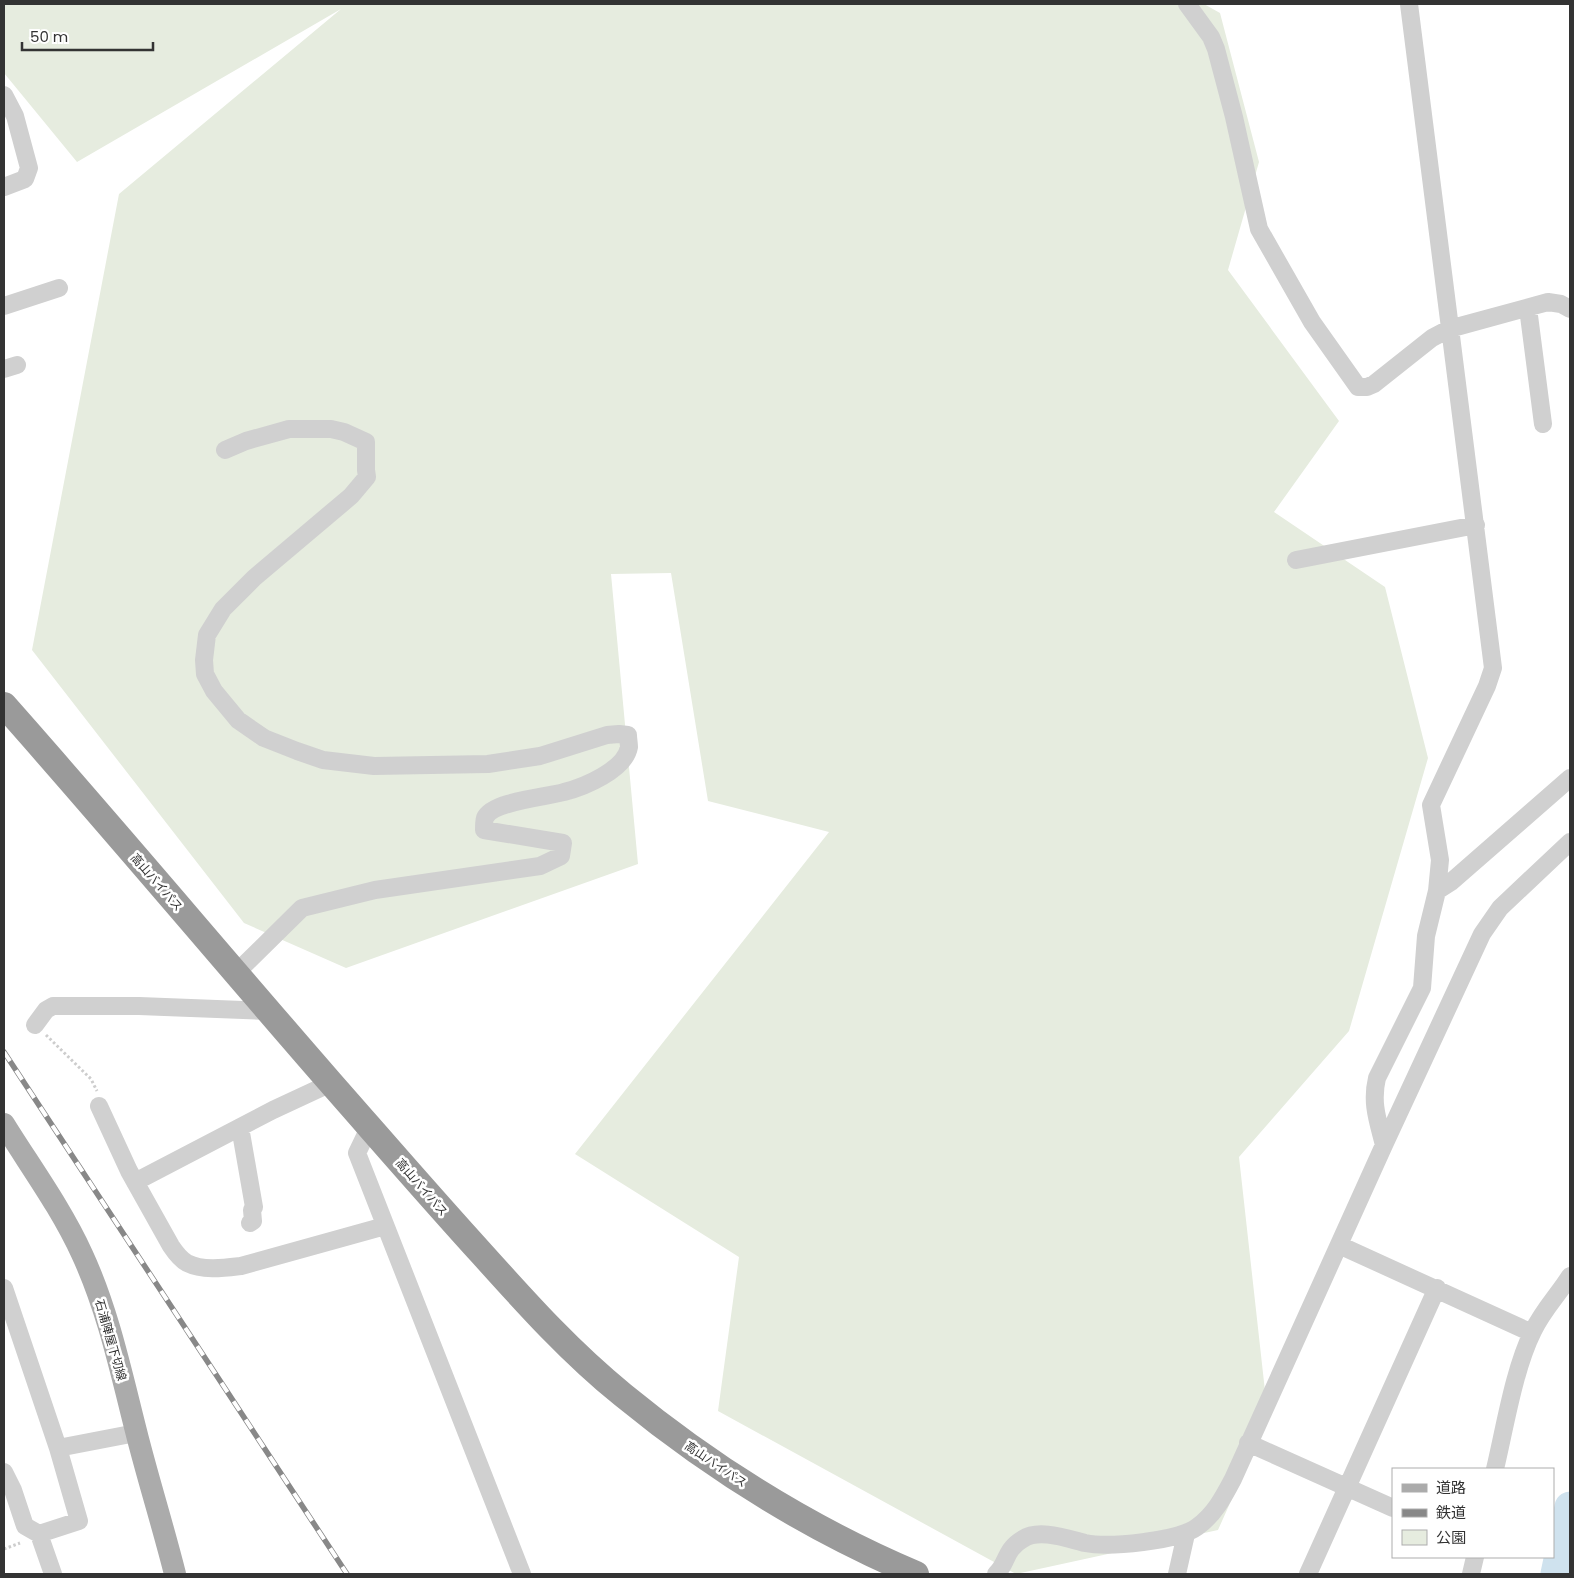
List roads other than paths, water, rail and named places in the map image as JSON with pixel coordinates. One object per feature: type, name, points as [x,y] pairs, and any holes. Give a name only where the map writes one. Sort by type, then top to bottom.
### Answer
[{"type":"highway","name":"高山バイパス","points":[[4,705],[369,1128],[540,1318],[621,1394],[682,1442],[800,1518],[854,1547],[916,1574]]},
{"type":"main road","name":"石浦陣屋下切線","points":[[4,1124],[82,1253],[95,1285],[116,1348],[136,1433],[175,1574]]},
{"type":"street","points":[[1187,4],[1211,37],[1216,50],[1234,117],[1259,229],[1312,322],[1358,387],[1367,387],[1374,384],[1432,338],[1449,329],[1548,302],[1555,302],[1570,309]]},
{"type":"street","points":[[1384,1145],[1374,1105],[1374,1092],[1377,1078],[1422,988],[1426,936],[1437,891],[1440,860],[1431,804],[1487,686],[1493,668],[1409,4]]},
{"type":"street","points":[[4,95],[15,116],[29,168],[24,179],[4,187]]},
{"type":"street","points":[[4,306],[59,288]]},
{"type":"street","points":[[1528,308],[1543,424]]},
{"type":"street","points":[[225,450],[246,440],[289,429],[331,429],[344,432],[366,442],[367,476],[351,496],[254,578],[223,609],[207,635],[204,660],[205,674],[214,691],[238,720],[264,738],[323,760],[374,766],[488,764],[540,756],[607,735],[619,734],[628,736],[629,748],[619,764],[601,778],[565,792],[519,800],[491,810],[485,818],[484,830],[563,844],[561,856],[540,866],[376,890],[302,908],[236,973]]},
{"type":"street","points":[[1296,560],[1476,525]]},
{"type":"street","points":[[1437,891],[1451,882],[1570,778]]},
{"type":"street","points":[[996,1574],[1000,1571],[1010,1549],[1024,1537],[1048,1534],[1089,1543],[1124,1545],[1186,1534],[1198,1527],[1217,1509],[1233,1480],[1248,1443],[1482,934],[1500,908],[1570,842]]},
{"type":"street","points":[[35,1025],[46,1010],[54,1006],[140,1006],[267,1011]]},
{"type":"street","points":[[136,1182],[240,1127],[331,1083]]},
{"type":"street","points":[[99,1106],[129,1172],[171,1246],[186,1262],[195,1265],[225,1268],[241,1266],[385,1226]]},
{"type":"street","points":[[240,1127],[254,1207],[252,1210],[253,1221],[250,1223]]},
{"type":"street","points":[[369,1128],[357,1154],[522,1574]]},
{"type":"street","points":[[1339,1245],[1437,1288],[1532,1333]]},
{"type":"street","points":[[1496,1468],[1514,1390],[1532,1333],[1552,1300],[1560,1292],[1570,1276]]},
{"type":"street","points":[[4,1288],[58,1448],[79,1521],[39,1534]]},
{"type":"street","points":[[1308,1574],[1437,1288]]},
{"type":"street","points":[[58,1448],[136,1433]]},
{"type":"street","points":[[1248,1443],[1392,1508]]},
{"type":"street","points":[[4,1472],[14,1490],[26,1526],[39,1534],[53,1574]]},
{"type":"street","points":[[1177,1574],[1186,1534]]},
{"type":"street","points":[[1471,1574],[1475,1558]]},
{"type":"waterway","points":[[1556,1574],[1570,1507]]},
{"type":"railway","points":[[4,1052],[347,1574]]}]
